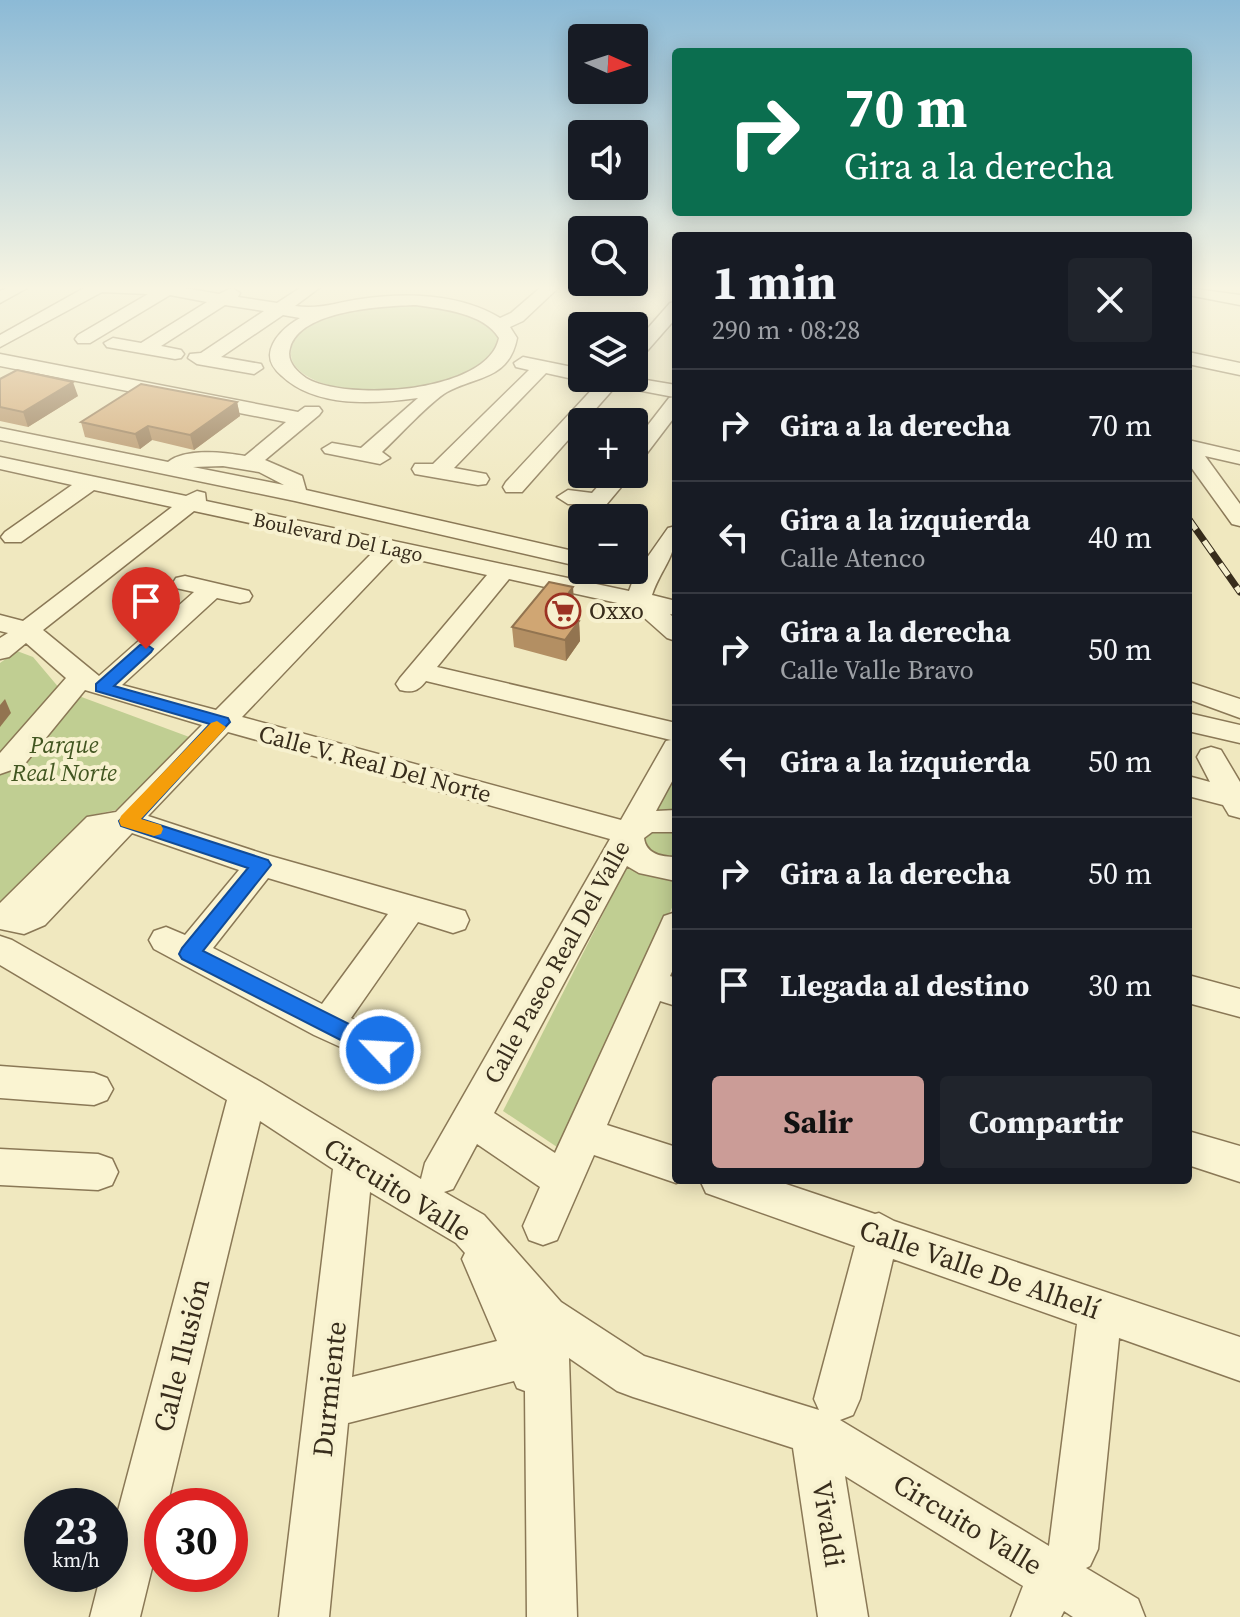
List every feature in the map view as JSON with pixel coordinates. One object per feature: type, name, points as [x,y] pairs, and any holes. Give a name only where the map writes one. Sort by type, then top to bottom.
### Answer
[{"type":"street","points":[[18,363],[302,419]]},
{"type":"street","points":[[230,363],[254,368]]},
{"type":"street","points":[[282,363],[295,378],[336,393],[392,396],[439,389],[471,379],[493,363]]},
{"type":"street","points":[[526,363],[568,372]]},
{"type":"street","points":[[1214,363],[1240,369]]},
{"type":"street","points":[[542,367],[429,470],[504,485],[596,392]]},
{"type":"street","points":[[648,386],[672,390]]},
{"type":"street","points":[[332,449],[373,457],[439,389]]},
{"type":"street","points":[[250,462],[336,393]]},
{"type":"street","points":[[648,439],[672,407]]},
{"type":"street","name":"Boulevard Del Lago","points":[[0,434],[295,494],[568,557]]},
{"type":"street","points":[[1192,450],[1240,458]]},
{"type":"street","points":[[1192,451],[1240,467]]},
{"type":"street","points":[[1192,453],[1240,519]]},
{"type":"street","points":[[156,467],[195,459],[229,458],[250,462],[294,481],[295,494]]},
{"type":"street","name":"Boulevard Del Lago","points":[[1,464],[672,607]]},
{"type":"street","points":[[0,651],[13,626],[223,481]]},
{"type":"street","points":[[16,538],[91,482]]},
{"type":"street","points":[[568,497],[598,500],[609,488]]},
{"type":"street","points":[[648,561],[672,537]]},
{"type":"street","points":[[390,548],[128,821],[261,865],[453,920]]},
{"type":"street","points":[[503,571],[414,678],[672,731]]},
{"type":"street","points":[[648,574],[672,579]]},
{"type":"street","points":[[185,583],[240,596]]},
{"type":"street","points":[[637,584],[638,599],[672,629]]},
{"type":"street","points":[[0,764],[13,759],[92,682],[211,590]]},
{"type":"street","name":"Calle V. Real Del Norte","points":[[13,626],[92,682],[222,722],[628,833]]},
{"type":"street","points":[[1192,691],[1240,709]]},
{"type":"street","points":[[1192,723],[1240,734]]},
{"type":"street","name":"Calle Paseo Real Del Valle","points":[[439,1176],[672,755]]},
{"type":"street","points":[[1211,757],[1237,803]]},
{"type":"street","points":[[1192,787],[1237,803]]},
{"type":"street","points":[[672,821],[646,822],[628,833],[628,844],[635,855],[647,864],[672,868]]},
{"type":"street","points":[[261,865],[178,947],[380,1050]]},
{"type":"street","points":[[327,1025],[410,908]]},
{"type":"street","points":[[543,1226],[585,1135],[662,988],[672,943]]},
{"type":"street","name":"Circuito Valle","points":[[0,949],[248,1093],[353,1161],[470,1229],[546,1317],[633,1375],[826,1415],[1054,1580],[1120,1617]]},
{"type":"street","points":[[1192,990],[1240,1003]]},
{"type":"street","points":[[0,1082],[94,1089]]},
{"type":"street","name":"Calle Ilusión","points":[[115,1617],[248,1093]]},
{"type":"street","points":[[471,1119],[564,1181]]},
{"type":"street","points":[[585,1135],[672,1164]]},
{"type":"street","points":[[1192,1149],[1240,1164]]},
{"type":"street","name":"Durmiente","points":[[304,1617],[353,1161]]},
{"type":"street","points":[[0,1167],[98,1172]]},
{"type":"street","name":"Calle Valle De Alhelí","points":[[732,1184],[879,1232],[1240,1359]]},
{"type":"street","points":[[470,1229],[547,1403]]},
{"type":"street","points":[[826,1415],[879,1232]]},
{"type":"street","points":[[1054,1580],[1100,1310]]},
{"type":"street","points":[[546,1317],[552,1617]]},
{"type":"street","points":[[327,1406],[526,1356]]},
{"type":"street","name":"Vivaldi","points":[[826,1415],[843,1617]]},
{"type":"green space","points":[[293,363],[486,363],[471,374],[444,384],[383,392],[327,385]]},
{"type":"green space","name":"Parque Real Norte","points":[[17,651],[33,657],[60,689],[192,738],[116,810],[92,815],[0,904],[0,663]]},
{"type":"green space","points":[[672,778],[672,908],[560,1149],[503,1111]]},
{"type":"building","points":[[17,370],[73,382],[23,412],[0,407],[0,379]]},
{"type":"building","points":[[141,384],[237,402],[190,435],[148,426],[135,434],[81,422]]},
{"type":"building","points":[[549,582],[573,587],[553,614],[579,621],[565,640],[512,627]]},
{"type":"railway","points":[[1192,524],[1240,592]]},
{"type":"slow traffic","points":[[154,829],[128,821],[217,727]]},
{"type":"place","name":"Oxxo","points":[[563,611]]},
{"type":"route","points":[[146,649],[102,688],[222,722],[128,821],[261,865],[189,954],[380,1050]]}]
